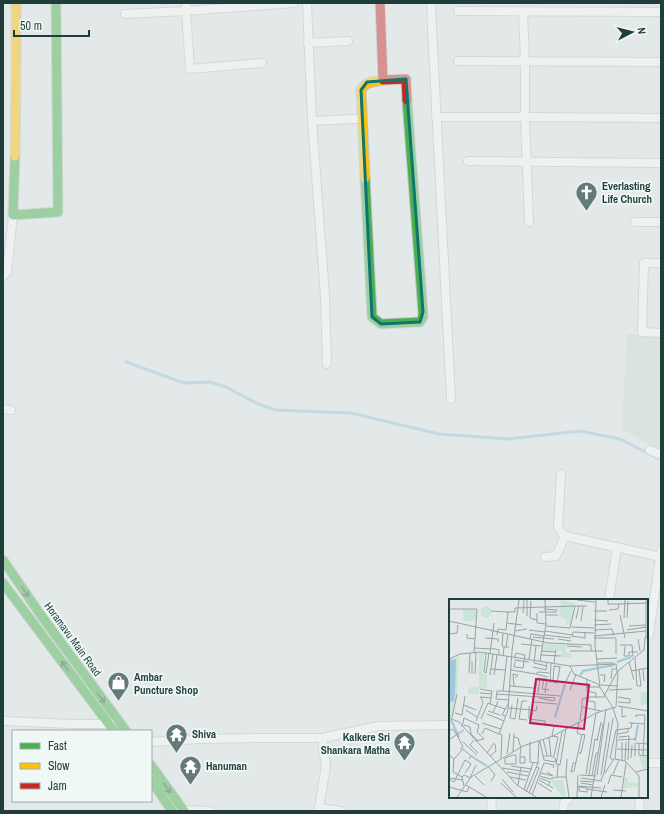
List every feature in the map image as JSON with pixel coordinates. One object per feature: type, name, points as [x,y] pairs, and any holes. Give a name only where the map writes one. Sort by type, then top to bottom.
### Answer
[{"type":"street","points":[[3,276],[7,272],[13,215],[17,47],[16,3]]},
{"type":"street","points":[[13,215],[58,212],[56,3]]},
{"type":"street","points":[[125,14],[186,7],[294,3]]},
{"type":"street","points":[[307,3],[312,121],[325,296],[327,364]]},
{"type":"street","points":[[380,3],[383,80]]},
{"type":"street","points":[[431,3],[451,399]]},
{"type":"street","points":[[186,7],[190,69],[262,63]]},
{"type":"street","points":[[458,11],[661,12]]},
{"type":"street","points":[[523,12],[529,222]]},
{"type":"street","points":[[308,43],[348,41]]},
{"type":"street","points":[[458,61],[661,62]]},
{"type":"street","points":[[406,79],[423,312],[423,317],[420,322],[381,324],[372,317],[361,90],[367,82],[383,80],[406,79]]},
{"type":"street","points":[[436,116],[661,118]]},
{"type":"street","points":[[312,121],[355,119]]},
{"type":"street","points":[[468,161],[661,164]]},
{"type":"street","points":[[635,222],[661,222]]},
{"type":"street","points":[[661,262],[644,263],[642,332],[661,333]]},
{"type":"street","points":[[650,450],[661,455]]},
{"type":"street","points":[[561,474],[558,527],[565,536],[661,555],[650,634]]},
{"type":"street","points":[[545,557],[556,556],[565,536]]},
{"type":"street","points":[[609,599],[618,547]]},
{"type":"street","name":"Horamavu Main Road","points":[[3,560],[113,725]]},
{"type":"street","name":"Horamavu Main Road","points":[[3,583],[113,725],[124,730]]},
{"type":"street","points":[[3,721],[113,725]]},
{"type":"street","points":[[152,742],[200,739],[322,738],[379,726],[449,725]]},
{"type":"street","points":[[322,738],[326,766],[319,809],[341,811]]},
{"type":"street","points":[[648,762],[661,763]]},
{"type":"street","points":[[152,767],[179,811]]},
{"type":"street","points":[[152,781],[179,811],[210,811]]},
{"type":"street","points":[[491,798],[492,811]]},
{"type":"street","points":[[563,811],[564,803],[568,798]]},
{"type":"street","points":[[638,798],[640,811]]},
{"type":"highlighted area","points":[[406,79],[423,312],[420,322],[381,324],[372,317],[361,90],[367,82]]},
{"type":"shaded area","points":[[627,334],[661,335],[661,451],[622,429]]},
{"type":"waterway","points":[[126,362],[184,383],[210,382],[226,387],[258,404],[276,410],[351,413],[439,434],[508,439],[580,431],[620,439],[661,460]]},
{"type":"traffic: fast","points":[[15,156],[13,215],[58,212],[56,3]]},
{"type":"traffic: fast","points":[[365,178],[372,317],[381,324],[420,322],[423,317],[423,312],[407,100]]},
{"type":"traffic: fast","points":[[3,560],[40,614],[125,730]]},
{"type":"traffic: fast","points":[[3,583],[113,730]]},
{"type":"traffic: fast","points":[[152,766],[184,811]]},
{"type":"traffic: fast","points":[[152,781],[172,811]]},
{"type":"traffic: slow","points":[[15,156],[16,3]]},
{"type":"traffic: slow","points":[[365,178],[361,90],[368,83],[383,80]]},
{"type":"traffic: jam","points":[[380,3],[383,80],[406,79],[407,100]]},
{"type":"place","name":"Everlasting Life Church","points":[[586,212]]},
{"type":"place","name":"Ambar Puncture Shop","points":[[119,702]]},
{"type":"place","name":"Shiva","points":[[177,754]]},
{"type":"place","name":"Kalkere Sri Shankara Matha","points":[[405,762]]},
{"type":"place","name":"Hanuman","points":[[191,786]]}]
